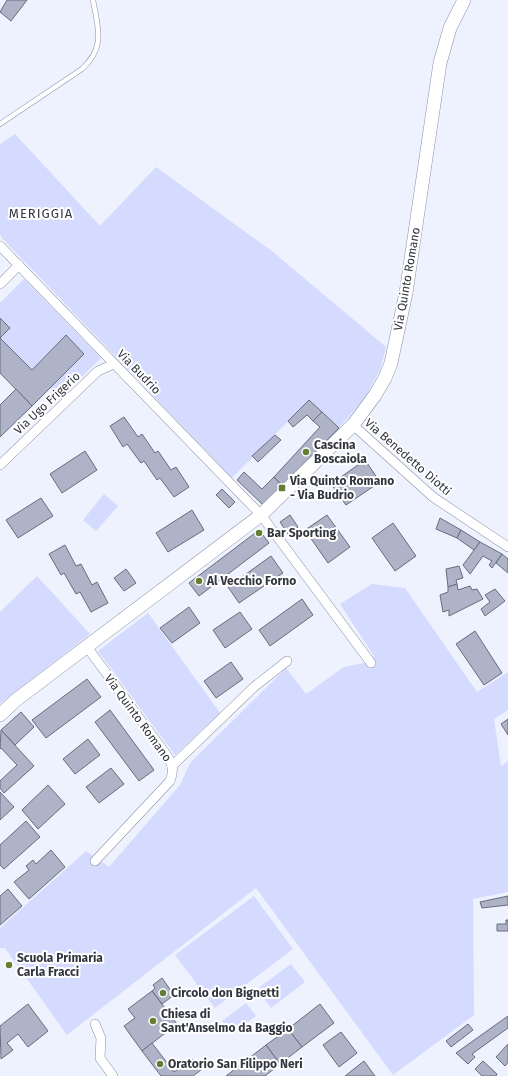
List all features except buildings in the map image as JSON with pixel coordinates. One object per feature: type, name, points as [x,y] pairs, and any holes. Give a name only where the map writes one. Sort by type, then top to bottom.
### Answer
[{"type":"street","name":"Via Quinto Romano","points":[[0,715],[16,700],[262,515],[353,425],[375,395],[385,378],[395,346],[406,293],[440,63],[450,28],[464,0]]},
{"type":"street","name":"Via Budrio","points":[[0,246],[262,515]]},
{"type":"street","points":[[0,284],[18,265]]},
{"type":"street","name":"Via Ugo Frigerio","points":[[0,465],[98,372],[114,364]]},
{"type":"street","name":"Via Benedetto Diotti","points":[[353,425],[433,497],[508,547]]},
{"type":"street","points":[[262,515],[371,663]]},
{"type":"street","name":"Via Quinto Romano","points":[[87,647],[172,766],[173,772],[170,780],[95,861]]},
{"type":"street","points":[[172,766],[254,687],[287,660]]},
{"type":"street","points":[[95,1024],[101,1038],[100,1058],[113,1076]]},
{"type":"lane","points":[[0,124],[82,69],[92,60],[97,50],[99,33],[93,0]]},
{"type":"shaded area","points":[[15,134],[100,226],[156,167],[273,252],[386,347],[380,370],[364,399],[339,428],[309,400],[232,478],[2,238],[0,234],[0,144]]},
{"type":"shaded area","points":[[24,279],[101,358],[60,398],[50,388],[84,354],[66,335],[32,370],[0,338],[10,328],[0,318],[0,303]]},
{"type":"shaded area","points":[[104,494],[118,506],[96,531],[83,520]]},
{"type":"shaded area","points":[[37,576],[90,634],[0,704],[0,612]]},
{"type":"shaded area","points":[[372,584],[405,588],[477,692],[508,672],[508,710],[494,719],[501,766],[508,761],[508,892],[473,899],[474,1015],[393,1075],[256,888],[67,1035],[5,948],[0,948],[0,928],[86,851],[109,867],[180,785],[190,763],[286,668],[306,694],[344,667],[364,663],[374,656],[340,604]]},
{"type":"shaded area","points":[[148,613],[220,713],[175,755],[98,651]]},
{"type":"shaded area","points":[[254,896],[293,949],[215,1008],[175,955]]},
{"type":"shaded area","points":[[291,964],[305,982],[271,1008],[257,989]]},
{"type":"shaded area","points":[[246,1003],[256,1016],[232,1033],[222,1021]]},
{"type":"place","name":"Cascina Boscaiola","points":[[306,452]]},
{"type":"place","name":"Via Quinto Romano - Via Budrio","points":[[282,488]]},
{"type":"place","name":"Bar Sporting","points":[[259,533]]},
{"type":"place","name":"Al Vecchio Forno","points":[[199,581]]},
{"type":"place","name":"Scuola Primaria Carla Fracci","points":[[9,965]]},
{"type":"place","name":"Circolo don Bignetti","points":[[163,993]]},
{"type":"place","name":"Chiesa di Sant'Anselmo da Baggio","points":[[153,1021]]},
{"type":"place","name":"Oratorio San Filippo Neri","points":[[160,1064]]},
{"type":"district","name":"MERIGGIA","points":[[41,213]]}]
